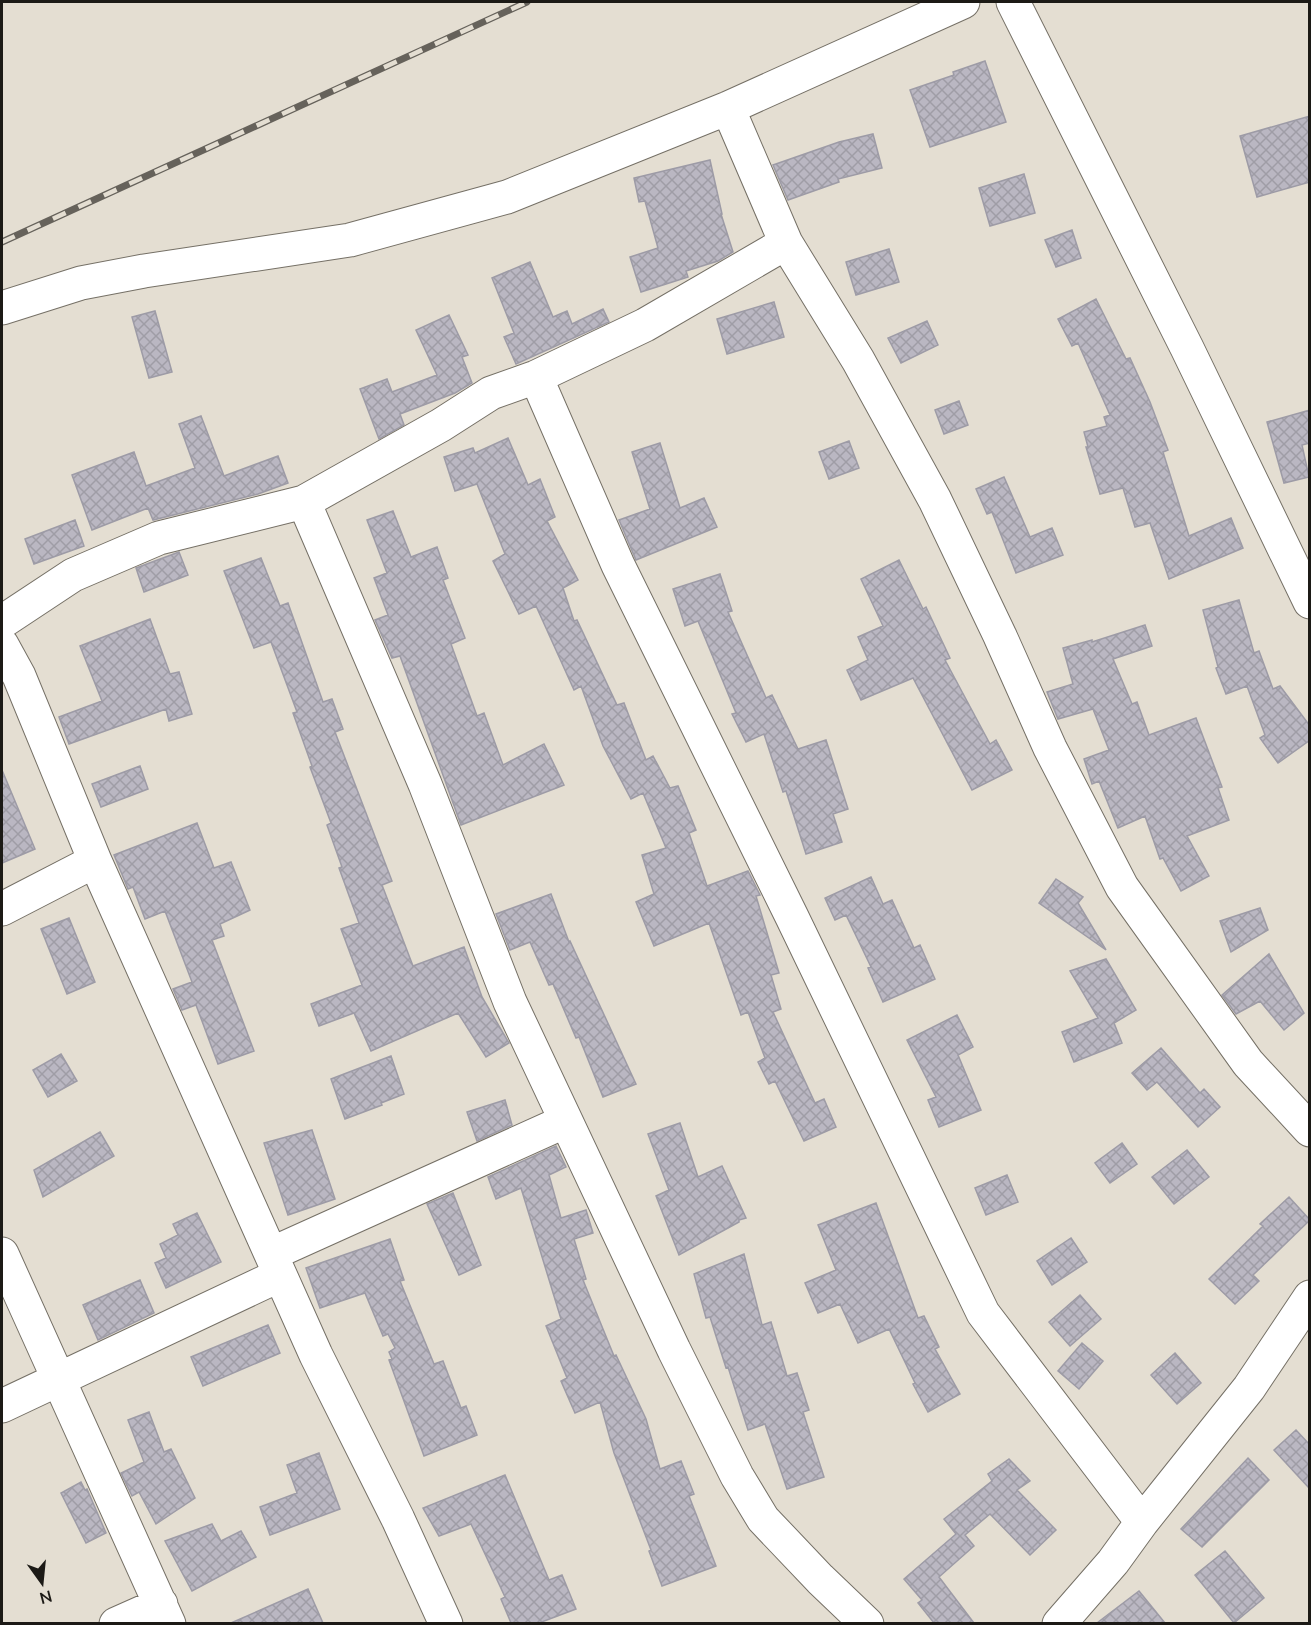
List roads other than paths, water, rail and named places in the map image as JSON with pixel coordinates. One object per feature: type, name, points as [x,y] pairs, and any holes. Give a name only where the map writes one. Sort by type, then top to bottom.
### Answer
[{"type":"street","points":[[2,308],[81,283],[144,271],[350,240],[507,197],[728,108],[963,2]]},
{"type":"street","points":[[1013,2],[1187,348],[1310,602]]},
{"type":"street","points":[[728,108],[786,243],[858,360],[935,500],[1050,748],[1122,887],[1248,1063],[1310,1130]]},
{"type":"street","points":[[2,622],[73,575],[159,538],[304,502],[441,425],[491,393],[536,377],[645,325],[786,243]]},
{"type":"street","points":[[536,377],[618,565],[792,917],[983,1313],[1142,1522]]},
{"type":"street","points":[[304,502],[425,784],[510,1002],[674,1350],[737,1476],[763,1520],[820,1579],[867,1623]]},
{"type":"street","points":[[2,645],[19,676],[95,861],[316,1355],[398,1519],[446,1623]]},
{"type":"street","points":[[2,909],[95,861]]},
{"type":"street","points":[[2,1406],[58,1380],[276,1264],[566,1121]]},
{"type":"street","points":[[2,1254],[165,1614],[116,1623]]},
{"type":"street","points":[[1059,1623],[1113,1562],[1249,1388],[1310,1297]]},
{"type":"railway","points":[[2,242],[527,2]]}]
